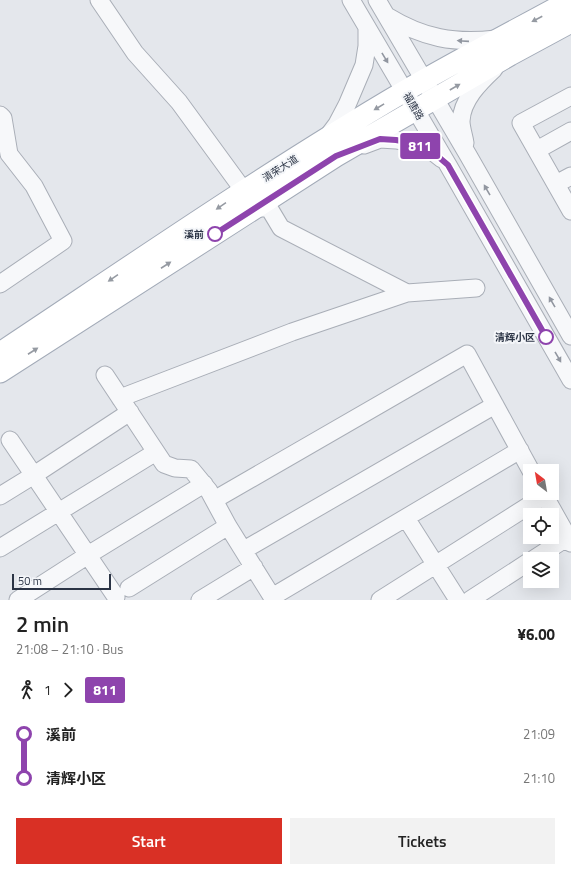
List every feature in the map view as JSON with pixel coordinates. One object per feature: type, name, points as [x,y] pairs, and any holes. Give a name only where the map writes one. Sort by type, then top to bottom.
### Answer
[{"type":"main road","name":"清荣大道","points":[[331,148],[416,110],[435,99],[571,0]]},
{"type":"main road","name":"清荣大道","points":[[0,352],[331,148],[405,91],[424,80],[571,22]]},
{"type":"main road","name":"清荣大道","points":[[0,372],[250,199]]},
{"type":"street","points":[[99,0],[135,53],[179,102],[250,199],[269,208],[281,228],[407,293]]},
{"type":"street","name":"福唐路","points":[[351,0],[448,165],[571,380]]},
{"type":"street","points":[[377,0],[468,155],[571,336]]},
{"type":"street","points":[[386,16],[400,24],[442,39],[506,47],[489,74],[476,87],[465,102],[461,121],[468,155]]},
{"type":"street","points":[[367,27],[367,46],[364,65],[337,124],[331,148],[380,139],[396,140],[428,148],[448,165]]},
{"type":"street","points":[[571,96],[521,123],[571,211]]},
{"type":"street","points":[[0,114],[3,118],[9,154],[34,186],[63,241],[0,284]]},
{"type":"street","points":[[537,150],[571,131]]},
{"type":"street","points":[[556,184],[571,176]]},
{"type":"street","points":[[120,398],[292,332],[407,293],[476,288]]},
{"type":"street","points":[[214,500],[467,354],[527,464]]},
{"type":"street","points":[[104,376],[130,412],[164,464],[175,468],[191,469],[204,484],[273,599],[520,450]]},
{"type":"street","points":[[244,550],[495,405]]},
{"type":"street","points":[[0,496],[130,412]]},
{"type":"street","points":[[10,440],[88,555],[123,596],[228,526]]},
{"type":"street","points":[[0,548],[156,452]]},
{"type":"street","points":[[18,600],[204,484]]},
{"type":"street","points":[[380,600],[536,500]]},
{"type":"street","points":[[547,500],[569,540],[547,552]]},
{"type":"street","points":[[406,518],[458,600]]},
{"type":"street","points":[[470,600],[523,566]]},
{"type":"street","points":[[200,600],[254,567]]},
{"type":"bus line","name":"811","points":[[215,234],[336,156],[380,139],[412,143],[428,148],[448,165],[546,337]]},
{"type":"place","name":"溪前","points":[[215,234]]},
{"type":"place","name":"清辉小区","points":[[546,337]]}]
